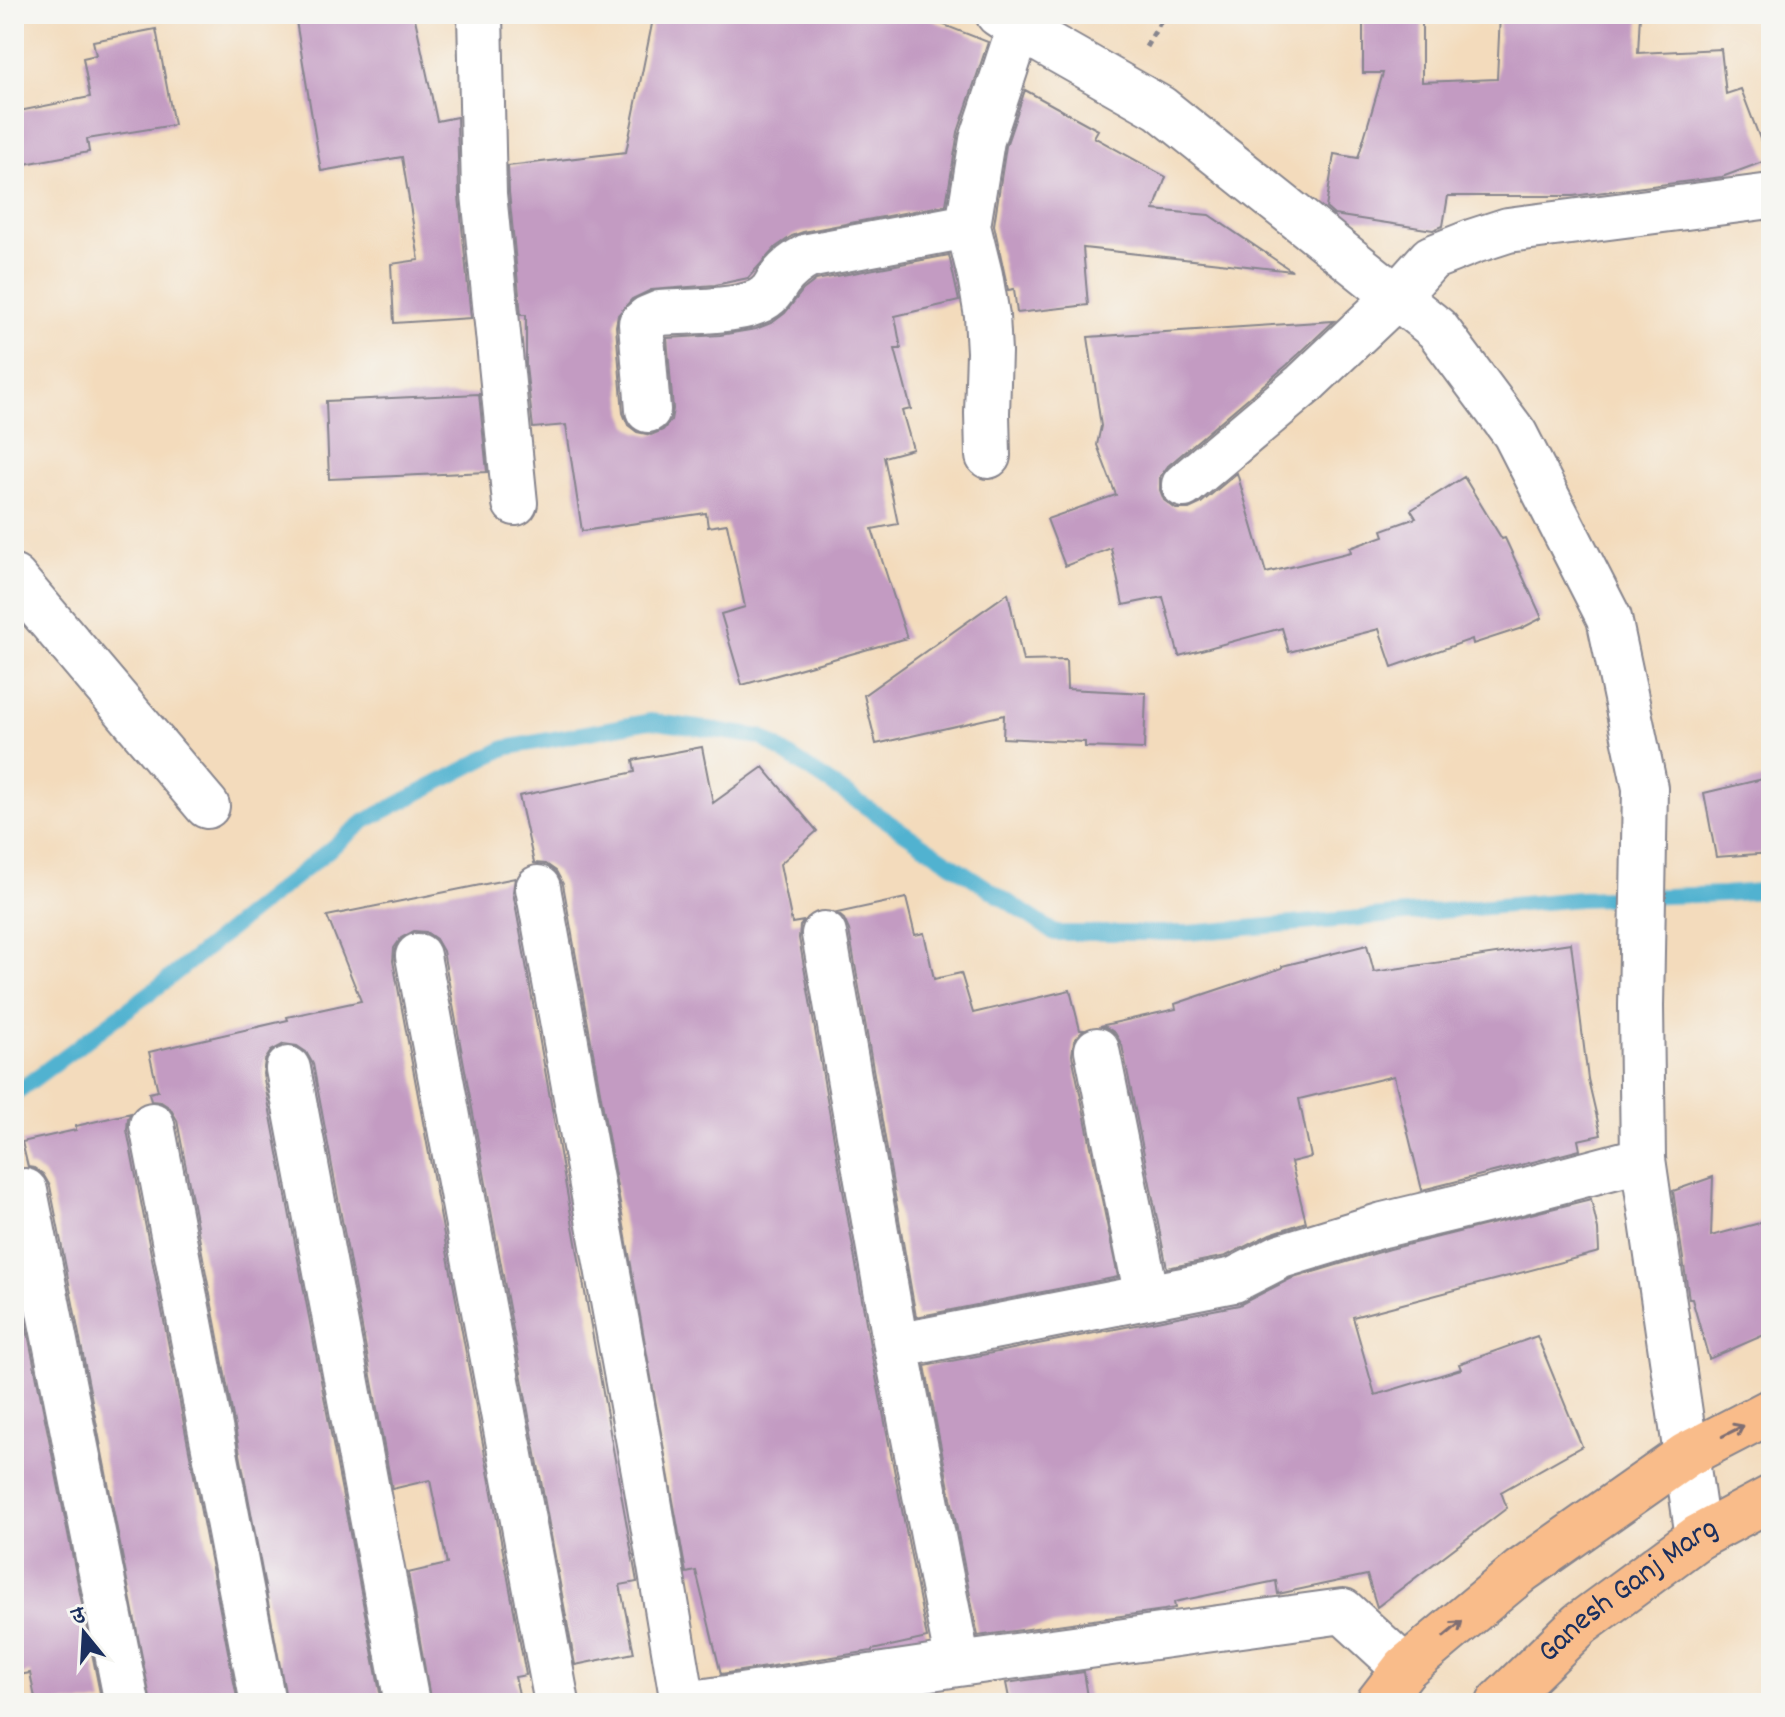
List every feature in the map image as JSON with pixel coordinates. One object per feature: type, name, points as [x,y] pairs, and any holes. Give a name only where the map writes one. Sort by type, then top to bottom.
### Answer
[{"type":"main road","points":[[1378,1703],[1405,1668],[1521,1571],[1686,1455],[1771,1411]]},
{"type":"main road","name":"Ganesh Ganj Marg","points":[[1499,1703],[1580,1624],[1698,1537],[1771,1498]]},
{"type":"street","points":[[480,14],[484,194],[515,503]]},
{"type":"street","points":[[988,456],[987,316],[968,226],[982,140],[1008,21],[1160,108],[1397,296],[1437,329],[1515,434],[1609,618],[1645,788],[1641,1006],[1643,1159],[1698,1537]]},
{"type":"street","points":[[1184,485],[1304,384],[1397,296],[1431,258],[1508,230],[1771,196]]},
{"type":"street","points":[[648,410],[641,324],[648,318],[660,313],[743,307],[758,303],[769,295],[794,264],[808,256],[968,226]]},
{"type":"street","points":[[14,578],[207,806]]},
{"type":"street","points":[[538,888],[642,1456],[683,1703]]},
{"type":"street","points":[[824,934],[896,1346],[958,1664]]},
{"type":"street","points":[[418,956],[557,1703]]},
{"type":"street","points":[[1097,1050],[1147,1297]]},
{"type":"street","points":[[288,1069],[407,1703]]},
{"type":"street","points":[[152,1125],[263,1703]]},
{"type":"street","points":[[896,1346],[1234,1280],[1281,1256],[1368,1230],[1643,1159]]},
{"type":"street","points":[[25,1191],[127,1703]]},
{"type":"street","points":[[693,1703],[1343,1611],[1405,1668]]},
{"type":"building","points":[[336,14],[414,14],[437,121],[457,117],[459,196],[471,318],[394,323],[391,264],[419,260],[402,157],[321,171],[296,21]]},
{"type":"building","points":[[654,14],[916,14],[988,42],[958,132],[946,205],[803,232],[776,247],[748,278],[715,285],[651,290],[632,299],[618,315],[616,326],[623,413],[628,425],[637,432],[651,435],[663,430],[671,420],[673,409],[667,338],[756,329],[785,313],[803,290],[816,280],[949,255],[959,301],[895,316],[901,349],[895,349],[911,409],[902,411],[913,449],[884,457],[898,524],[872,529],[907,638],[742,685],[721,614],[745,607],[727,524],[708,527],[706,513],[582,531],[566,425],[533,428],[526,366],[526,315],[521,315],[508,166],[626,152]]},
{"type":"building","points":[[1363,14],[1422,14],[1422,82],[1497,79],[1500,14],[1640,14],[1638,53],[1721,49],[1726,94],[1741,89],[1768,160],[1722,177],[1573,196],[1448,196],[1443,226],[1433,230],[1334,215],[1326,208],[1334,154],[1358,158],[1383,73],[1363,73]]},
{"type":"building","points":[[156,29],[174,125],[87,139],[89,152],[14,166],[14,112],[90,97],[83,58],[96,55],[93,41]]},
{"type":"building","points":[[1025,90],[1098,130],[1094,137],[1166,177],[1154,210],[1209,215],[1292,271],[1083,248],[1088,305],[1017,313],[1014,289],[1008,290],[994,225],[1006,146]]},
{"type":"building","points":[[1334,321],[1168,466],[1160,477],[1164,500],[1176,509],[1189,509],[1200,504],[1237,473],[1266,573],[1351,552],[1350,548],[1384,536],[1382,530],[1416,518],[1411,510],[1464,477],[1502,539],[1505,538],[1542,618],[1522,628],[1473,644],[1472,639],[1392,667],[1379,629],[1289,652],[1282,628],[1179,656],[1163,597],[1123,605],[1111,548],[1065,566],[1047,519],[1116,495],[1097,445],[1101,426],[1088,337]]},
{"type":"building","points":[[479,394],[487,472],[329,479],[326,401]]},
{"type":"building","points":[[1008,593],[1023,661],[1066,660],[1067,689],[1146,693],[1144,749],[1085,747],[1085,742],[1003,738],[1004,715],[876,744],[864,695]]},
{"type":"building","points":[[702,747],[713,803],[763,767],[817,831],[780,864],[792,923],[804,921],[800,926],[799,938],[871,1351],[927,1638],[872,1651],[721,1674],[696,1571],[686,1573],[563,884],[556,871],[546,864],[534,863],[519,796],[635,772],[633,760]]},
{"type":"building","points":[[1771,777],[1771,853],[1716,857],[1704,793]]},
{"type":"building","points":[[515,878],[513,892],[637,1582],[620,1585],[634,1653],[575,1665],[443,951],[436,939],[426,932],[414,931],[401,938],[394,948],[393,961],[526,1675],[515,1677],[521,1703],[431,1703],[408,1573],[447,1564],[430,1480],[392,1489],[313,1064],[306,1052],[297,1046],[284,1044],[271,1051],[265,1060],[263,1074],[382,1703],[287,1703],[177,1120],[170,1108],[161,1102],[151,1101],[149,1093],[158,1091],[149,1052],[361,1001],[327,916]]},
{"type":"building","points":[[906,898],[915,935],[924,933],[934,979],[961,973],[973,1013],[1070,990],[1080,1030],[1084,1030],[1074,1041],[1072,1055],[1118,1277],[916,1317],[849,930],[837,913]]},
{"type":"building","points":[[1571,943],[1588,1079],[1601,1135],[1578,1140],[1580,1150],[1422,1190],[1394,1076],[1299,1099],[1311,1157],[1291,1162],[1306,1222],[1270,1234],[1226,1256],[1167,1268],[1122,1045],[1115,1033],[1100,1026],[1176,1009],[1175,1004],[1282,966],[1367,945],[1374,972]]},
{"type":"building","points":[[131,1113],[127,1130],[238,1703],[151,1703],[50,1186],[43,1174],[28,1167],[22,1142]]},
{"type":"building","points":[[1713,1177],[1711,1236],[1771,1220],[1771,1332],[1709,1359],[1692,1299],[1689,1299],[1673,1191]]},
{"type":"building","points":[[1591,1199],[1599,1252],[1353,1317],[1375,1395],[1461,1369],[1459,1364],[1537,1336],[1582,1446],[1501,1492],[1507,1508],[1377,1607],[1367,1575],[1278,1594],[1276,1581],[1174,1602],[1175,1608],[978,1636],[925,1366],[1239,1305],[1290,1279],[1390,1249]]},
{"type":"building","points":[[14,1264],[102,1703],[36,1703],[30,1673],[14,1676]]},
{"type":"building","points":[[1084,1672],[1089,1703],[1010,1703],[1006,1683]]},
{"type":"waterway","points":[[14,1094],[162,984],[365,821],[505,748],[650,721],[761,737],[1055,933],[1188,933],[1579,899],[1771,890]]}]
